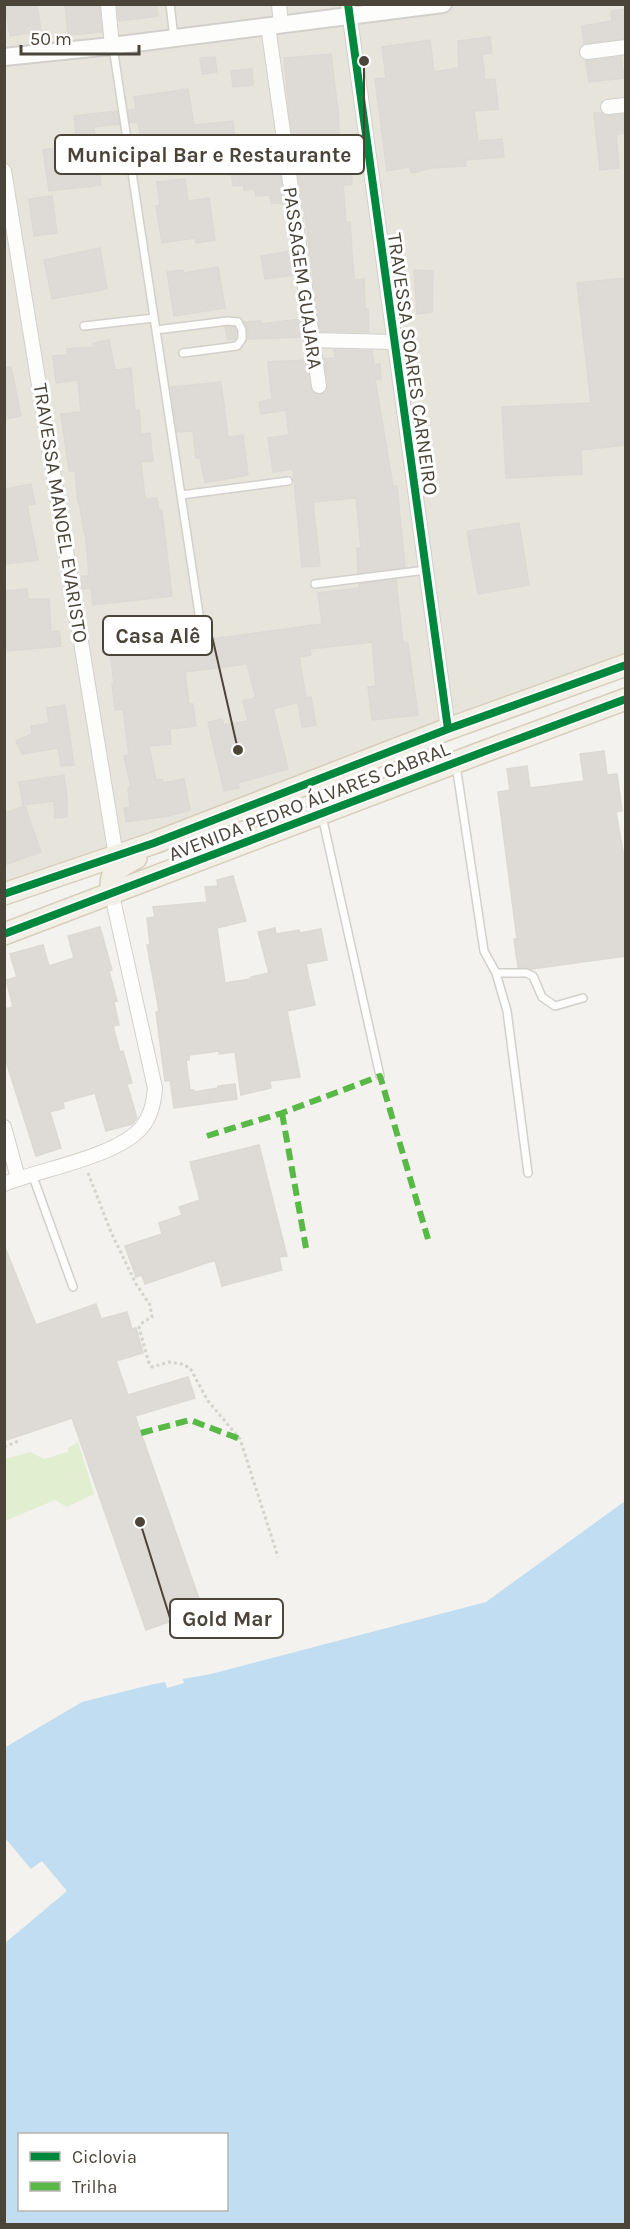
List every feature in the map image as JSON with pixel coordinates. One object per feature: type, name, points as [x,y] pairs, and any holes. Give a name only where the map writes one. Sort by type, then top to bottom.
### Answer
[{"type":"main road","name":"AVENIDA PEDRO ÁLVARES CABRAL","points":[[4,894],[154,843],[448,729],[626,665]]},
{"type":"main road","name":"AVENIDA PEDRO ÁLVARES CABRAL","points":[[4,934],[626,699]]},
{"type":"main road","points":[[112,895],[110,881],[113,872],[146,852],[154,843]]},
{"type":"street","points":[[108,4],[112,46]]},
{"type":"street","name":"PASSAGEM GUAJARA","points":[[279,4],[275,25],[311,340],[319,386]]},
{"type":"street","points":[[4,57],[275,25],[348,11],[443,4]]},
{"type":"street","name":"TRAVESSA SOARES CARNEIRO","points":[[348,11],[448,729]]},
{"type":"street","points":[[587,52],[626,47]]},
{"type":"street","points":[[608,107],[626,105]]},
{"type":"street","name":"TRAVESSA MANOEL EVARISTO","points":[[4,171],[116,856]]},
{"type":"street","points":[[311,340],[393,342]]},
{"type":"street","points":[[4,1127],[11,1181],[82,1159],[125,1140],[140,1129],[149,1117],[154,1103],[155,1088],[112,895]]},
{"type":"lane","points":[[170,4],[174,38]]},
{"type":"lane","points":[[112,46],[199,614]]},
{"type":"lane","points":[[84,326],[154,318]]},
{"type":"lane","points":[[156,330],[228,321],[238,322],[242,330],[242,339],[237,346],[183,353]]},
{"type":"lane","points":[[181,495],[288,481]]},
{"type":"lane","points":[[315,584],[426,570]]},
{"type":"lane","points":[[456,762],[484,951],[496,973],[507,1011],[528,1173]]},
{"type":"lane","points":[[321,814],[380,1076]]},
{"type":"lane","points":[[496,973],[526,973],[533,976],[542,997],[555,1006],[583,998]]},
{"type":"lane","points":[[32,1174],[73,1287]]},
{"type":"path","points":[[82,1159],[111,1232],[153,1314],[140,1324],[139,1328],[149,1363],[158,1367],[169,1362],[190,1368],[208,1401],[240,1440],[278,1557]]},
{"type":"path","points":[[4,1447],[21,1440]]},
{"type":"shaded area","points":[[5,5],[625,5],[625,668],[5,892]]},
{"type":"green space","points":[[78,1442],[94,1494],[67,1507],[55,1500],[5,1521],[5,1459],[30,1452],[44,1459],[68,1452],[68,1448]]},
{"type":"water","points":[[625,1501],[625,2224],[5,2224],[4,1748],[82,1702],[154,1684],[211,1674],[486,1602]]},
{"type":"pier","points":[[182,1676],[184,1683],[167,1688],[164,1679]]},
{"type":"pier","points":[[5,1838],[31,1869],[42,1861],[67,1891],[5,1943]]},
{"type":"building","points":[[5,4],[37,4],[41,31],[10,36]]},
{"type":"building","points":[[65,4],[99,4],[102,32],[68,35]]},
{"type":"building","points":[[117,4],[156,4],[158,16],[119,21]]},
{"type":"building","points":[[626,9],[626,38],[584,44],[582,26],[612,21],[611,11]]},
{"type":"building","points":[[490,37],[492,53],[482,54],[485,80],[495,79],[498,109],[474,111],[478,141],[502,139],[504,157],[465,160],[466,166],[431,168],[411,173],[410,167],[387,171],[375,79],[386,78],[382,47],[430,40],[434,72],[459,68],[458,41]]},
{"type":"building","points":[[331,54],[338,111],[341,170],[351,170],[352,184],[343,185],[346,222],[350,222],[354,280],[364,279],[365,309],[368,309],[369,332],[320,331],[289,113],[284,58]]},
{"type":"building","points":[[215,57],[217,72],[202,74],[200,58]]},
{"type":"building","points":[[621,57],[624,78],[589,82],[586,61]]},
{"type":"building","points":[[252,69],[253,85],[233,87],[231,71]]},
{"type":"building","points":[[188,89],[194,125],[233,121],[235,142],[264,139],[265,144],[276,143],[285,208],[283,203],[271,203],[270,195],[256,196],[255,189],[244,190],[244,185],[233,186],[230,161],[191,167],[188,138],[142,146],[138,122],[130,123],[128,110],[136,109],[134,97]]},
{"type":"building","points":[[117,111],[119,124],[94,127],[101,185],[49,191],[43,150],[77,146],[74,116]]},
{"type":"building","points":[[594,113],[609,116],[626,114],[626,133],[616,134],[619,168],[600,170]]},
{"type":"building","points":[[185,179],[188,201],[209,198],[215,240],[196,243],[195,238],[162,243],[156,206],[160,205],[157,182]]},
{"type":"building","points":[[52,196],[57,233],[34,236],[29,199]]},
{"type":"building","points":[[100,248],[107,289],[52,299],[44,260]]},
{"type":"building","points":[[291,251],[294,275],[265,279],[261,256]]},
{"type":"building","points":[[218,267],[225,308],[174,316],[167,272],[183,270],[183,273]]},
{"type":"building","points":[[414,270],[433,271],[432,312],[417,314]]},
{"type":"building","points":[[626,278],[626,445],[581,450],[582,474],[506,478],[502,407],[591,403],[577,283]]},
{"type":"building","points":[[300,319],[303,337],[248,339],[248,329],[244,322],[261,321],[261,324]]},
{"type":"building","points":[[225,327],[234,327],[235,339],[228,340]]},
{"type":"building","points":[[109,340],[115,370],[131,368],[135,411],[139,410],[141,434],[150,433],[153,461],[141,462],[145,499],[157,498],[159,510],[162,511],[172,596],[93,605],[91,588],[82,589],[81,576],[89,576],[85,531],[78,502],[75,471],[69,471],[61,414],[81,412],[78,380],[56,383],[53,356],[67,355],[67,349],[94,347],[93,343]]},
{"type":"building","points":[[334,350],[372,351],[374,365],[380,364],[381,379],[375,379],[393,486],[397,486],[405,567],[358,573],[357,548],[361,548],[356,498],[313,502],[320,566],[302,567],[293,469],[273,472],[268,438],[289,435],[286,410],[261,414],[259,402],[272,399],[268,362],[306,360],[312,391],[316,394],[324,393],[328,385],[324,359],[335,358]]},
{"type":"building","points":[[11,367],[21,416],[4,419],[4,368]]},
{"type":"building","points":[[221,382],[228,437],[243,435],[248,475],[205,483],[200,458],[196,458],[193,431],[177,432],[171,387]]},
{"type":"building","points":[[31,484],[35,504],[27,505],[38,560],[4,564],[4,489]]},
{"type":"building","points":[[519,523],[529,585],[478,594],[467,531]]},
{"type":"building","points":[[396,579],[403,643],[408,643],[418,715],[372,720],[368,687],[376,686],[372,642],[310,649],[311,655],[299,657],[306,698],[311,697],[316,725],[302,727],[298,702],[273,709],[288,769],[238,783],[239,788],[224,791],[208,722],[222,719],[224,725],[248,721],[243,701],[256,698],[247,664],[185,672],[189,704],[193,704],[196,726],[170,729],[171,744],[149,746],[156,780],[162,779],[163,783],[184,779],[190,810],[168,816],[126,822],[124,808],[130,807],[128,788],[131,787],[124,756],[129,755],[123,709],[115,710],[110,653],[322,624],[318,593],[360,588],[359,584]]},
{"type":"building","points":[[27,589],[28,599],[49,599],[51,632],[59,631],[61,646],[8,651],[4,634],[4,591]]},
{"type":"building","points":[[65,705],[74,765],[61,766],[58,748],[22,754],[16,741],[32,734],[31,726],[49,723],[47,708]]},
{"type":"building","points":[[604,751],[607,775],[617,774],[622,811],[616,812],[626,869],[626,956],[531,969],[518,967],[514,939],[517,939],[498,792],[510,790],[507,769],[527,766],[530,788],[584,781],[580,754]]},
{"type":"building","points":[[64,775],[67,817],[55,818],[54,801],[23,805],[19,782]]},
{"type":"building","points":[[25,806],[41,852],[4,865],[4,813]]},
{"type":"building","points":[[233,876],[246,921],[217,928],[225,983],[251,979],[251,977],[269,973],[258,932],[275,928],[276,934],[321,929],[327,960],[306,964],[315,1005],[287,1011],[300,1077],[270,1081],[271,1088],[241,1095],[235,1052],[219,1054],[219,1051],[189,1055],[189,1060],[186,1060],[190,1090],[194,1092],[235,1084],[237,1099],[174,1108],[170,1080],[165,1081],[156,1012],[159,1011],[147,945],[150,945],[147,918],[155,917],[153,907],[207,902],[205,887],[218,886],[217,880]]},
{"type":"building","points":[[100,927],[112,970],[109,971],[117,1001],[114,1002],[119,1025],[113,1026],[132,1083],[127,1084],[137,1118],[132,1124],[106,1131],[95,1093],[63,1102],[64,1108],[50,1112],[61,1148],[36,1156],[4,1055],[4,1009],[13,1007],[6,980],[17,977],[10,954],[43,945],[49,966],[74,958],[68,936]]},
{"type":"building","points":[[259,1145],[287,1256],[279,1257],[282,1270],[222,1286],[215,1260],[145,1284],[142,1275],[136,1277],[125,1246],[162,1234],[159,1223],[182,1215],[179,1207],[200,1200],[190,1162]]},
{"type":"building","points":[[4,1245],[36,1325],[96,1304],[101,1319],[127,1312],[132,1329],[136,1328],[143,1353],[116,1361],[128,1395],[188,1377],[195,1398],[135,1416],[203,1610],[146,1630],[72,1418],[4,1441]]},
{"type":"marked path","points":[[207,1136],[282,1113],[380,1076],[428,1239]]},
{"type":"marked path","points":[[282,1113],[306,1248]]},
{"type":"marked path","points":[[141,1433],[190,1420],[240,1439]]},
{"type":"cycle path","points":[[348,4],[448,729]]},
{"type":"cycle path","points":[[4,894],[154,843],[448,729],[626,665]]},
{"type":"cycle path","points":[[4,934],[626,699]]},
{"type":"place","name":"Municipal Bar e Restaurante","points":[[364,61]]},
{"type":"place","name":"Casa Alê","points":[[238,750]]},
{"type":"place","name":"Gold Mar","points":[[140,1522]]}]
